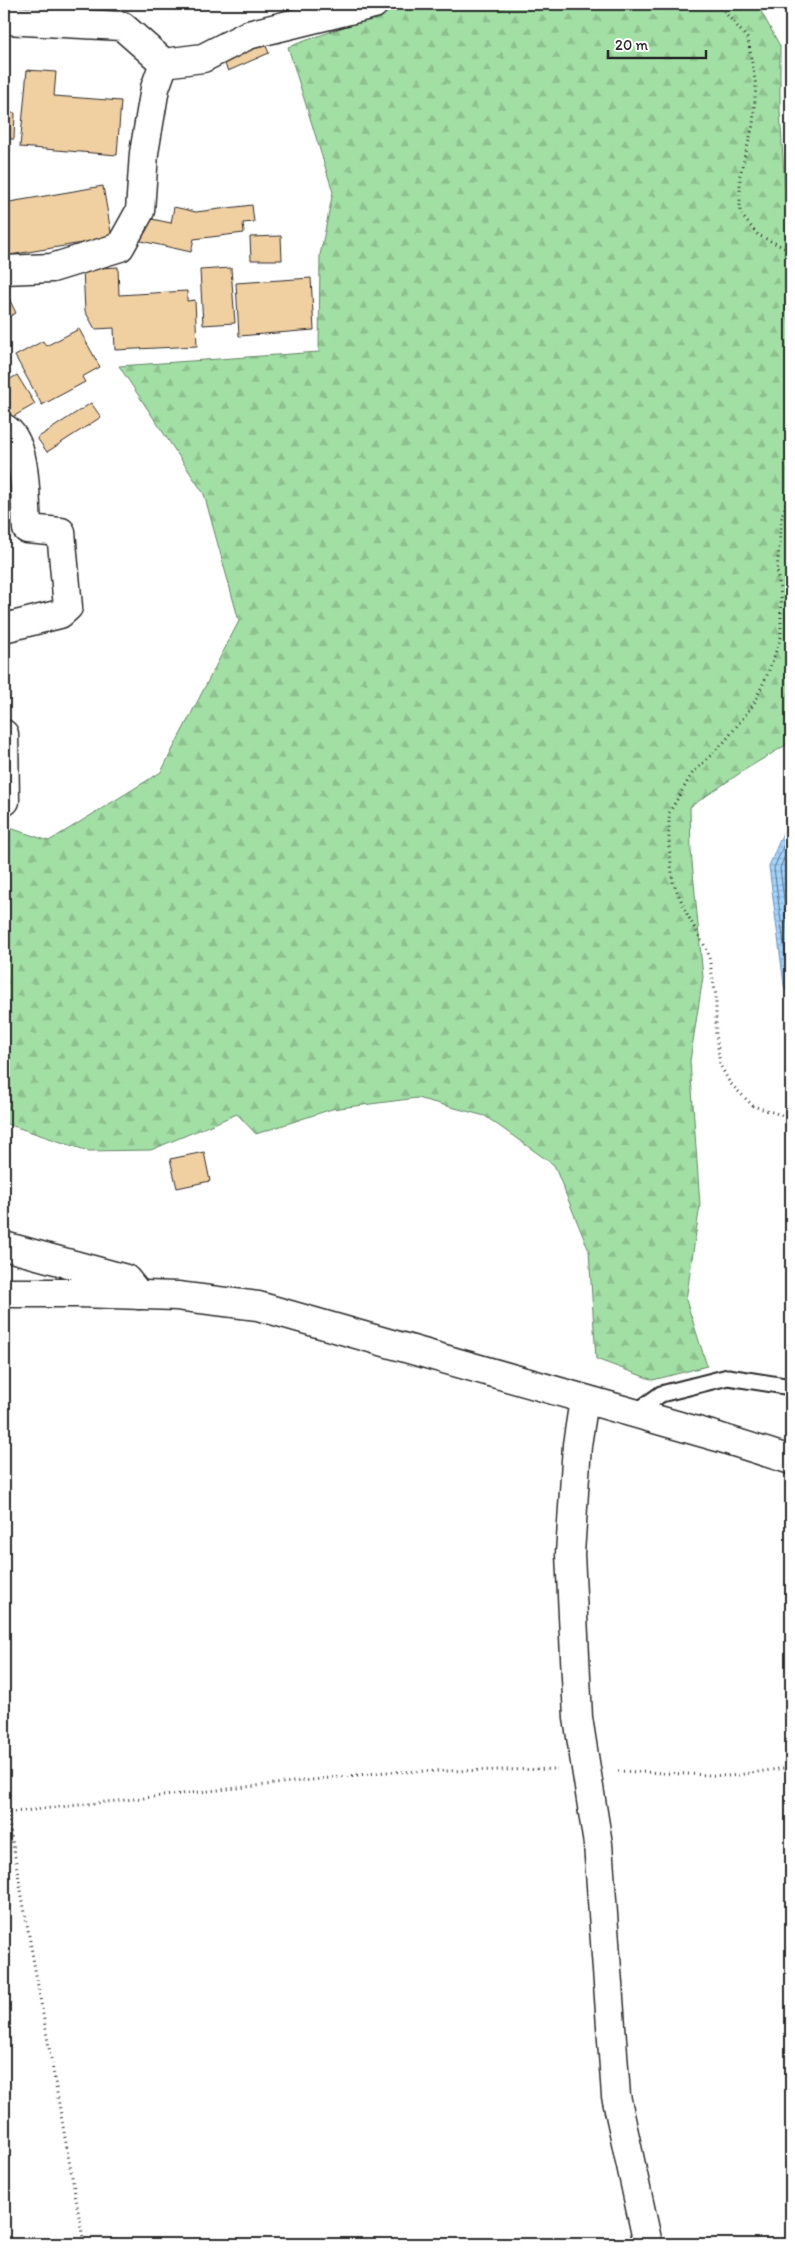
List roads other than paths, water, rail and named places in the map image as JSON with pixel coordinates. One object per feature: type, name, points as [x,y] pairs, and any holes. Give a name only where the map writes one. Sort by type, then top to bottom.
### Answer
[{"type":"street","points":[[4,20],[122,26],[164,63],[203,58],[248,35],[374,4]]},
{"type":"street","points":[[4,270],[52,268],[120,247],[140,211],[144,153],[155,88],[164,63]]},
{"type":"street","points":[[4,428],[10,431],[22,458],[27,528],[61,532],[68,607],[60,614],[4,628]]},
{"type":"street","points":[[4,734],[5,801]]},
{"type":"street","points":[[4,1246],[126,1278],[139,1295]]},
{"type":"street","points":[[4,1293],[177,1296],[258,1306],[718,1437],[791,1460]]},
{"type":"street","points":[[584,1400],[578,1445],[570,1554],[578,1718],[598,1844],[616,2096],[648,2244]]},
{"type":"lane","points":[[633,1414],[661,1394],[728,1377],[791,1387]]},
{"type":"water","points":[[785,828],[791,829],[791,1005],[784,985],[769,866]]}]
